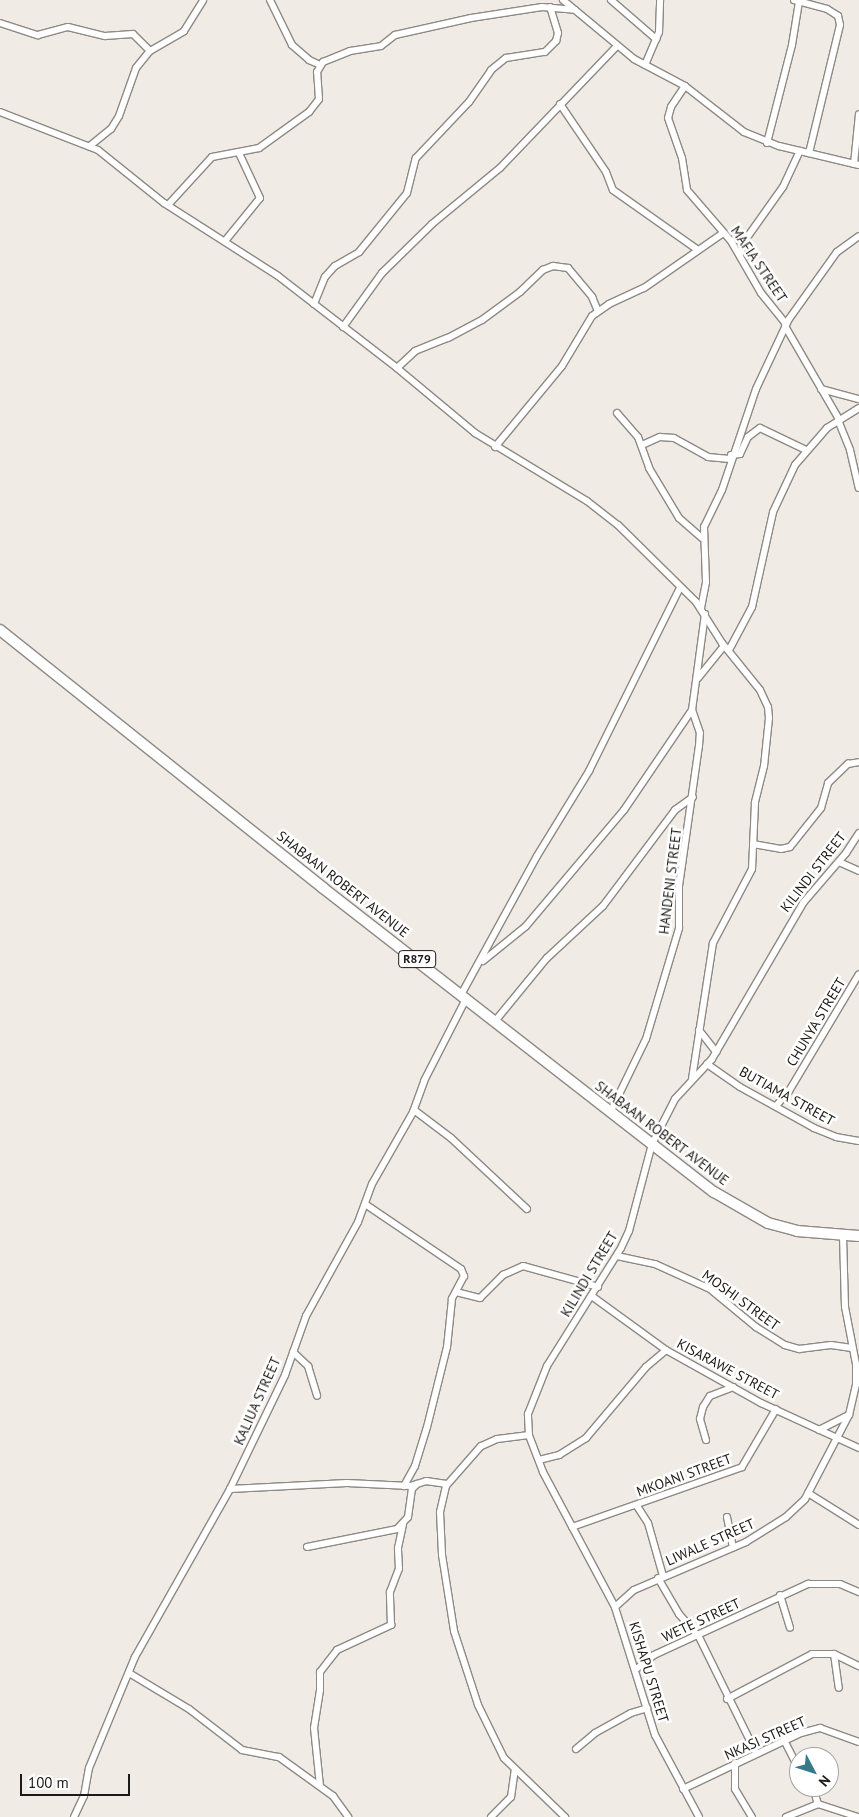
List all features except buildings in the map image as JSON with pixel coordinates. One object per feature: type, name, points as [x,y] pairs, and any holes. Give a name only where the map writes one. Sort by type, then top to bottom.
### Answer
[{"type":"main road","name":"SHABAAN ROBERT AVENUE","points":[[0,630],[322,888],[464,995],[610,1112],[744,1211],[796,1231],[859,1236]]},
{"type":"street","points":[[91,145],[110,129],[136,68],[150,51],[184,31],[203,0]]},
{"type":"street","points":[[270,0],[292,45],[308,60],[320,65]]},
{"type":"street","points":[[564,0],[617,46],[644,65],[685,86],[734,126],[767,142],[857,164],[859,114]]},
{"type":"street","points":[[611,0],[656,39]]},
{"type":"street","points":[[644,65],[659,29],[660,0]]},
{"type":"street","points":[[767,142],[792,44],[796,1],[831,11],[838,16],[840,25],[809,153]]},
{"type":"street","points":[[314,304],[325,278],[335,266],[359,252],[407,193],[416,158],[469,102],[491,70],[506,58],[545,52],[556,41],[557,30],[550,7]]},
{"type":"street","points":[[168,205],[212,157],[239,153],[272,140],[314,107],[320,95],[317,72],[320,65],[350,51],[381,46],[395,35],[503,12],[550,7],[576,10]]},
{"type":"street","points":[[0,22],[38,35],[68,27],[109,36],[133,34],[150,51]]},
{"type":"street","points":[[343,326],[382,273],[432,224],[500,168],[617,46]]},
{"type":"street","name":"MAFIA STREET","points":[[685,86],[671,107],[668,118],[682,158],[690,196],[740,254],[761,293],[786,325],[838,420],[850,450],[859,488]]},
{"type":"street","points":[[560,104],[606,172],[613,190],[698,250]]},
{"type":"street","points":[[0,112],[91,145],[168,205],[225,241],[314,304],[495,447],[587,501],[618,525],[703,611],[726,648],[760,690],[768,707],[764,766],[755,803],[749,877],[713,943],[692,1079]]},
{"type":"street","points":[[740,254],[746,239],[786,181],[800,151]]},
{"type":"street","points":[[225,241],[260,198],[239,153]]},
{"type":"street","points":[[495,447],[562,366],[585,326],[598,311],[644,288],[723,233]]},
{"type":"street","points":[[617,413],[642,446],[650,468],[679,518],[702,538],[724,485],[731,457],[750,404],[786,325],[837,252],[859,236]]},
{"type":"street","points":[[397,368],[415,351],[448,338],[482,320],[520,292],[544,270],[553,266],[568,268],[592,297],[598,311]]},
{"type":"street","points":[[821,389],[859,399]]},
{"type":"street","points":[[697,679],[726,648],[752,607],[773,512],[795,465],[806,450],[838,420],[859,408]]},
{"type":"street","points":[[642,446],[654,438],[674,438],[708,458],[731,457],[740,454],[753,431],[760,428],[806,450]]},
{"type":"street","name":"HANDENI STREET","points":[[610,1112],[644,1044],[676,939],[680,919],[680,886],[700,733],[692,710],[697,679],[707,567],[702,538]]},
{"type":"street","name":"KALIUA STREET","points":[[74,1817],[84,1796],[89,1768],[129,1672],[230,1489],[292,1352],[306,1316],[365,1204],[372,1184],[414,1110],[424,1080],[480,963],[537,856],[589,771],[680,588]]},
{"type":"street","points":[[480,963],[526,926],[624,810],[692,710]]},
{"type":"street","points":[[753,844],[780,849],[790,847],[821,808],[828,783],[848,764],[859,762]]},
{"type":"street","points":[[496,1020],[547,958],[602,906],[675,810],[693,796]]},
{"type":"street","name":"KILINDI STREET","points":[[577,1534],[538,1460],[529,1435],[528,1414],[536,1386],[557,1349],[617,1256],[629,1231],[652,1144],[675,1099],[716,1052],[803,903],[839,862],[859,833]]},
{"type":"street","points":[[839,862],[859,871]]},
{"type":"street","name":"CHUNYA STREET","points":[[776,1106],[788,1091],[859,974]]},
{"type":"street","points":[[699,1030],[716,1052]]},
{"type":"street","name":"BUTIAMA STREET","points":[[707,1064],[776,1106],[836,1137],[859,1141]]},
{"type":"street","points":[[414,1110],[461,1146],[527,1209]]},
{"type":"street","points":[[365,1204],[461,1269],[464,1278],[452,1299],[438,1388],[415,1466],[404,1486]]},
{"type":"street","points":[[819,1430],[849,1415],[856,1384],[844,1292],[843,1236]]},
{"type":"street","name":"MOSHI STREET","points":[[617,1256],[655,1264],[704,1285],[786,1345],[799,1349],[831,1345],[852,1345],[859,1342]]},
{"type":"street","points":[[456,1292],[480,1298],[503,1275],[523,1266],[598,1287]]},
{"type":"street","name":"KISARAWE STREET","points":[[592,1297],[666,1350],[776,1409],[859,1448]]},
{"type":"street","points":[[538,1460],[559,1455],[586,1438],[646,1367],[666,1350]]},
{"type":"street","points":[[292,1352],[308,1366],[317,1396]]},
{"type":"street","points":[[706,1440],[700,1419],[703,1407],[710,1396],[733,1387]]},
{"type":"street","name":"MKOANI STREET","points":[[572,1527],[637,1506],[742,1466],[776,1409]]},
{"type":"street","name":"LIWALE STREET","points":[[615,1607],[634,1590],[660,1577],[733,1547],[786,1517],[808,1493],[839,1440],[849,1415]]},
{"type":"street","points":[[529,1435],[497,1439],[481,1446],[448,1484],[440,1512],[442,1555],[454,1631],[478,1705],[504,1758],[565,1817]]},
{"type":"street","points":[[230,1489],[347,1483],[404,1486],[433,1481],[448,1484]]},
{"type":"street","points":[[320,1786],[314,1728],[320,1690],[320,1672],[337,1650],[370,1632],[386,1629],[391,1624],[390,1592],[399,1569],[398,1548],[403,1525],[410,1512],[412,1489],[418,1483]]},
{"type":"street","points":[[808,1493],[859,1525]]},
{"type":"street","points":[[637,1506],[648,1522],[660,1577],[679,1614],[699,1637],[726,1698],[756,1753]]},
{"type":"street","points":[[727,1517],[733,1547]]},
{"type":"street","points":[[307,1547],[403,1525]]},
{"type":"street","name":"KISHAPU STREET","points":[[577,1534],[615,1607],[655,1735],[698,1817]]},
{"type":"street","name":"WETE STREET","points":[[636,1670],[649,1658],[699,1637],[780,1595],[808,1584],[840,1584],[859,1592]]},
{"type":"street","points":[[780,1595],[790,1628]]},
{"type":"street","points":[[726,1698],[812,1654],[834,1654],[859,1666]]},
{"type":"street","points":[[834,1654],[839,1688]]},
{"type":"street","points":[[129,1672],[189,1709],[242,1750],[275,1755],[333,1796],[348,1817]]},
{"type":"street","points":[[576,1750],[595,1733],[631,1713],[647,1708]]},
{"type":"street","name":"NKASI STREET","points":[[683,1789],[784,1740],[820,1728],[859,1742]]},
{"type":"street","points":[[784,1740],[789,1750]]},
{"type":"street","points":[[736,1763],[735,1789],[752,1817]]},
{"type":"street","points":[[491,1817],[510,1796],[515,1769]]},
{"type":"street","points":[[816,1797],[818,1804]]},
{"type":"street","points":[[786,1817],[818,1804],[858,1817]]}]
